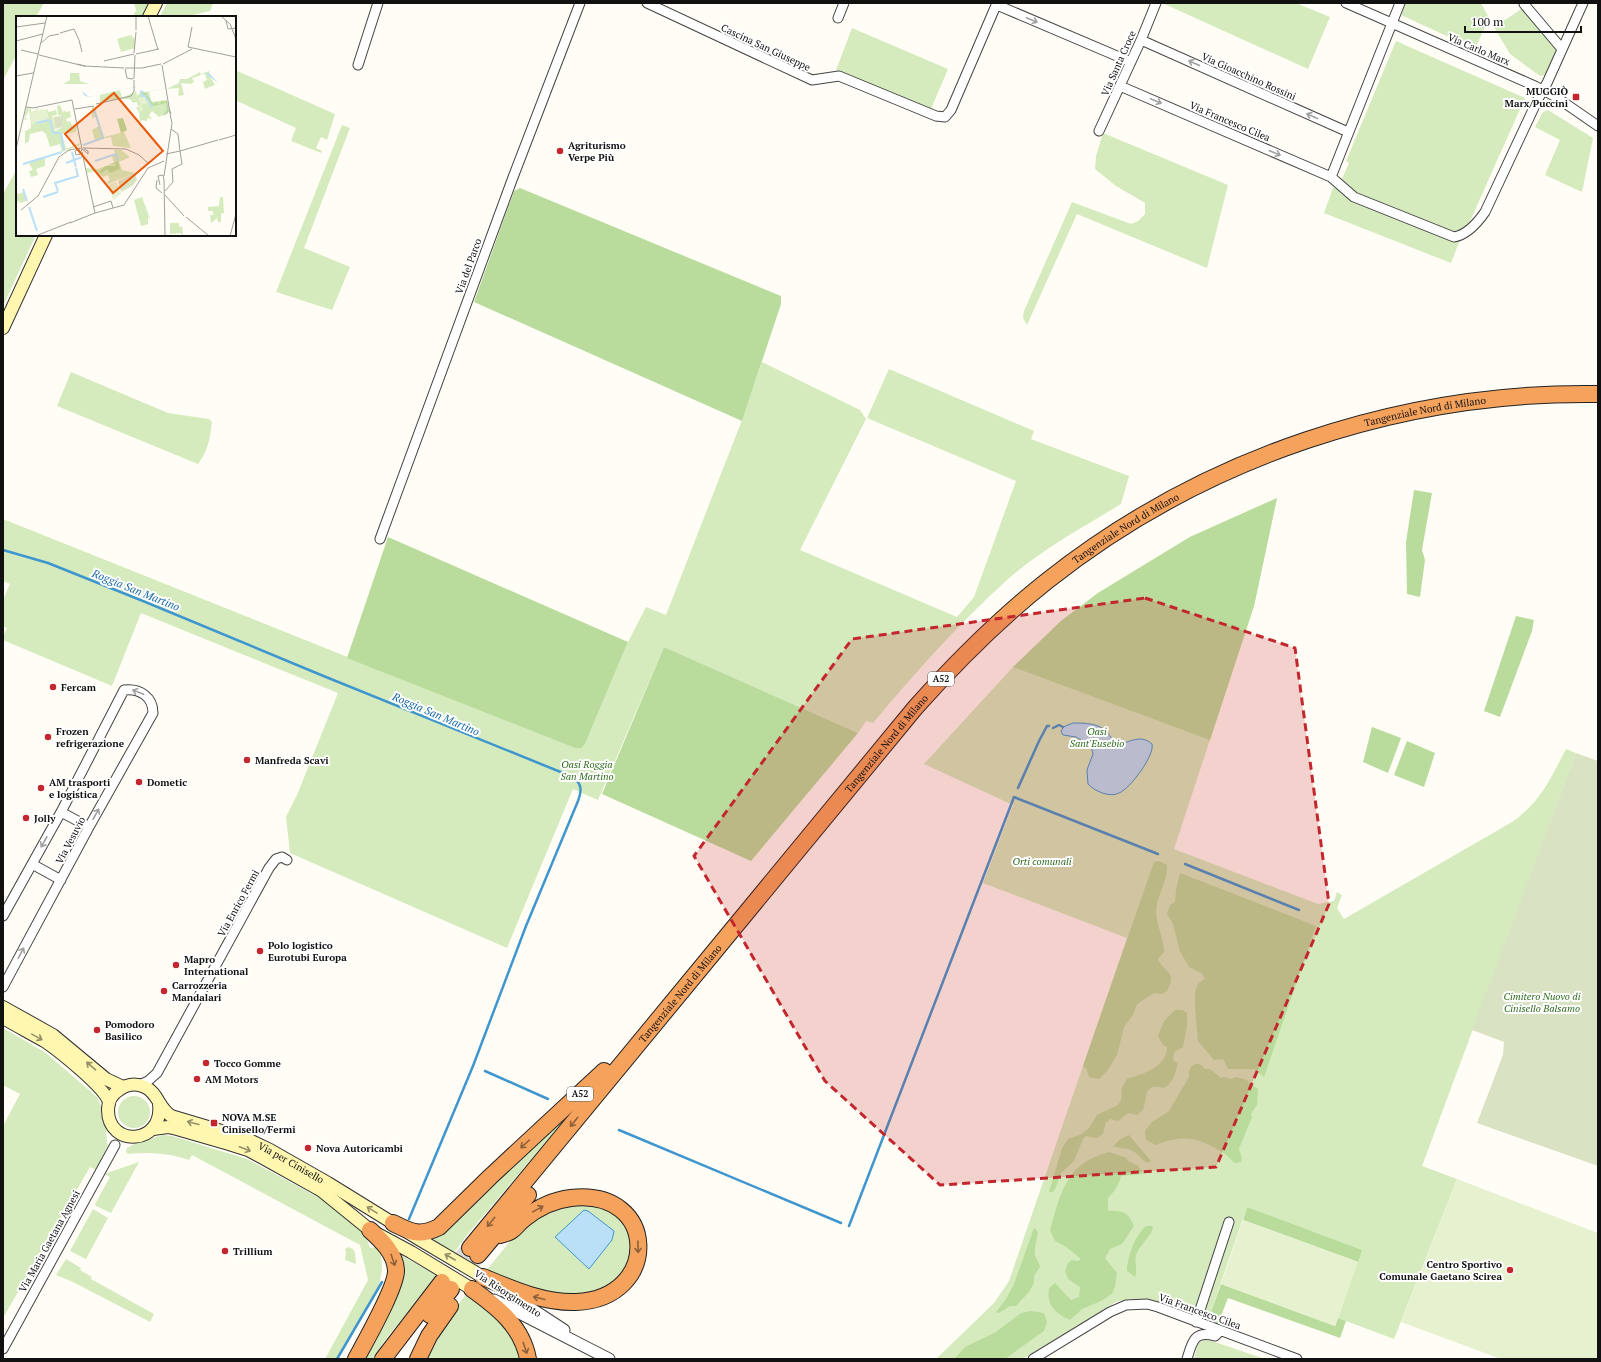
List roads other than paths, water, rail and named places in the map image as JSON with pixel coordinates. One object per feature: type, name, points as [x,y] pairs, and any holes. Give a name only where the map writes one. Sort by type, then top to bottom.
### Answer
[{"type":"highway","name":"Tangenziale Nord di Milano","points":[[1598,394],[1537,395],[1464,402],[1410,412],[1340,430],[1287,447],[1236,468],[1180,494],[1122,528],[1081,555],[1005,616],[965,654],[895,731],[745,913],[474,1252],[494,1236],[916,723],[958,676],[998,636],[1070,576],[1122,541],[1187,503],[1249,474],[1320,447],[1374,431],[1448,416],[1528,406],[1598,404]]},
{"type":"highway","name":"A52","points":[[393,1223],[419,1234],[431,1231],[446,1222],[490,1177],[613,1063],[705,953],[745,913]]},
{"type":"highway","points":[[483,1276],[519,1292],[550,1300],[577,1302],[586,1301],[609,1293],[622,1285],[635,1267],[638,1253],[636,1233],[627,1215],[613,1204],[591,1198],[571,1198],[552,1202],[529,1215],[511,1232],[494,1236]]},
{"type":"highway","points":[[356,1359],[383,1306],[395,1278],[396,1270],[391,1255],[380,1239],[370,1230]]},
{"type":"highway","points":[[383,1359],[450,1289]]},
{"type":"highway","points":[[396,1359],[450,1289]]},
{"type":"highway","points":[[418,1359],[450,1289]]},
{"type":"highway","points":[[472,1289],[509,1319],[523,1341],[528,1359]]},
{"type":"main road","points":[[150,16],[156,3]]},
{"type":"main road","points":[[3,328],[46,236]]},
{"type":"main road","points":[[3,1007],[53,1035],[106,1079],[123,1087]]},
{"type":"main road","points":[[3,1018],[55,1049],[99,1087],[107,1097],[109,1104],[108,1116],[114,1128],[131,1137]]},
{"type":"main road","points":[[109,1104],[114,1094],[123,1087],[139,1085]]},
{"type":"main road","name":"Via per Cinisello","points":[[139,1085],[149,1089],[164,1111],[179,1119],[245,1138],[270,1150],[328,1183],[416,1238]]},
{"type":"main road","points":[[153,1129],[159,1118],[158,1101]]},
{"type":"main road","name":"Via per Cinisello","points":[[131,1137],[144,1135],[153,1129],[168,1127],[248,1150],[322,1191],[370,1230],[411,1252]]},
{"type":"main road","name":"Via Risorgimento","points":[[416,1238],[483,1276]]},
{"type":"main road","name":"Via Risorgimento","points":[[411,1252],[472,1289]]},
{"type":"street","points":[[358,65],[378,3]]},
{"type":"street","name":"Via del Parco","points":[[380,539],[512,180],[580,3]]},
{"type":"street","name":"Cascina San Giuseppe","points":[[647,3],[812,80],[839,76],[936,116],[945,117],[951,110],[997,4]]},
{"type":"street","points":[[838,18],[844,3]]},
{"type":"street","name":"Via Santa Croce","points":[[1099,131],[1141,40],[1156,3]]},
{"type":"street","name":"Via Carlo Marx","points":[[1346,3],[1543,90],[1598,126]]},
{"type":"street","points":[[1331,177],[1400,3]]},
{"type":"street","name":"Via Francesco Cilea","points":[[1120,86],[1331,177],[1354,197],[1454,237],[1461,236],[1480,220],[1485,212],[1583,3]]},
{"type":"street","points":[[997,4],[1131,62]]},
{"type":"street","points":[[1524,4],[1562,49]]},
{"type":"street","name":"Via Gioacchino Rossini","points":[[1141,40],[1348,132]]},
{"type":"street","name":"Via Vesuvio","points":[[3,916],[61,812],[124,690],[130,689],[140,692],[148,697],[153,704],[153,713],[89,827],[3,987]]},
{"type":"street","points":[[61,812],[89,827]]},
{"type":"street","name":"Via Enrico Fermi","points":[[139,1085],[148,1081],[157,1073],[269,868],[276,859],[282,857],[287,860]]},
{"type":"street","points":[[32,864],[61,880]]},
{"type":"street","name":"Via Enrico Fermi","points":[[157,1073],[155,1091],[158,1101]]},
{"type":"street","points":[[114,1128],[115,1145],[131,1137]]},
{"type":"street","name":"Via Maria Gaetana Agnesi","points":[[3,1349],[115,1145]]},
{"type":"street","points":[[1196,1322],[1229,1222]]},
{"type":"street","name":"Via Risorgimento","points":[[483,1276],[609,1359]]},
{"type":"street","name":"Via Risorgimento","points":[[472,1289],[597,1352]]},
{"type":"street","name":"Via Francesco Cilea","points":[[1034,1359],[1110,1312],[1126,1305],[1147,1304],[1158,1306],[1196,1322],[1297,1359]]},
{"type":"street","points":[[1187,1359],[1196,1337],[1205,1333],[1215,1336],[1220,1330]]},
{"type":"water","points":[[1073,723],[1091,724],[1100,727],[1104,729],[1118,744],[1140,739],[1148,741],[1152,744],[1150,756],[1146,763],[1135,779],[1124,790],[1111,795],[1098,791],[1088,784],[1087,770],[1093,754],[1091,746],[1076,737],[1063,735],[1061,732],[1063,727]]},
{"type":"water","points":[[584,1210],[588,1211],[614,1231],[612,1240],[589,1269],[555,1237]]},
{"type":"waterway","name":"Roggia San Martino","points":[[3,550],[48,563],[143,601],[573,777],[580,785],[581,791],[578,801],[526,926],[473,1066],[409,1219]]},
{"type":"waterway","points":[[1053,728],[1059,725],[1063,727]]},
{"type":"waterway","points":[[1018,788],[1039,741],[1047,726],[1049,726]]},
{"type":"waterway","points":[[849,1226],[1014,797],[1158,854]]},
{"type":"waterway","points":[[1185,864],[1299,910]]},
{"type":"waterway","points":[[485,1071],[548,1099]]},
{"type":"waterway","points":[[619,1130],[841,1223]]},
{"type":"waterway","points":[[337,1359],[382,1282]]},
{"type":"tunnel","points":[[442,1282],[470,1248]]},
{"type":"tunnel","points":[[451,1289],[478,1255]]},
{"type":"place","name":"MUGGIÒ Marx/Puccini","points":[[1576,97]]},
{"type":"place","name":"Agriturismo Verpe Più","points":[[560,151]]},
{"type":"place","name":"Fercam","points":[[53,687]]},
{"type":"place","name":"Frozen refrigerazione","points":[[48,737]]},
{"type":"place","name":"Manfreda Scavi","points":[[247,760]]},
{"type":"place","name":"Dometic","points":[[139,782]]},
{"type":"place","name":"AM trasporti e logistica","points":[[41,788]]},
{"type":"place","name":"Jolly","points":[[26,818]]},
{"type":"place","name":"Polo logistico Eurotubi Europa","points":[[260,951]]},
{"type":"place","name":"Mapro International","points":[[176,965]]},
{"type":"place","name":"Carrozzeria Mandalari","points":[[164,991]]},
{"type":"place","name":"Pomodoro Basilico","points":[[97,1030]]},
{"type":"place","name":"Tocco Gomme","points":[[206,1063]]},
{"type":"place","name":"AM Motors","points":[[197,1079]]},
{"type":"place","name":"NOVA M.SE Cinisello/Fermi","points":[[214,1123]]},
{"type":"place","name":"Nova Autoricambi","points":[[308,1148]]},
{"type":"place","name":"Trillium","points":[[225,1251]]},
{"type":"place","name":"Centro Sportivo Comunale Gaetano Scirea","points":[[1510,1270]]},
{"type":"park label","name":"Oasi Sant'Eusebio","points":[[1097,736]]},
{"type":"park label","name":"Oasi Roggia San Martino","points":[[587,770]]},
{"type":"park label","name":"Orti comunali","points":[[1042,861]]},
{"type":"park label","name":"Cimitero Nuovo di Cinisello Balsamo","points":[[1542,1002]]}]
